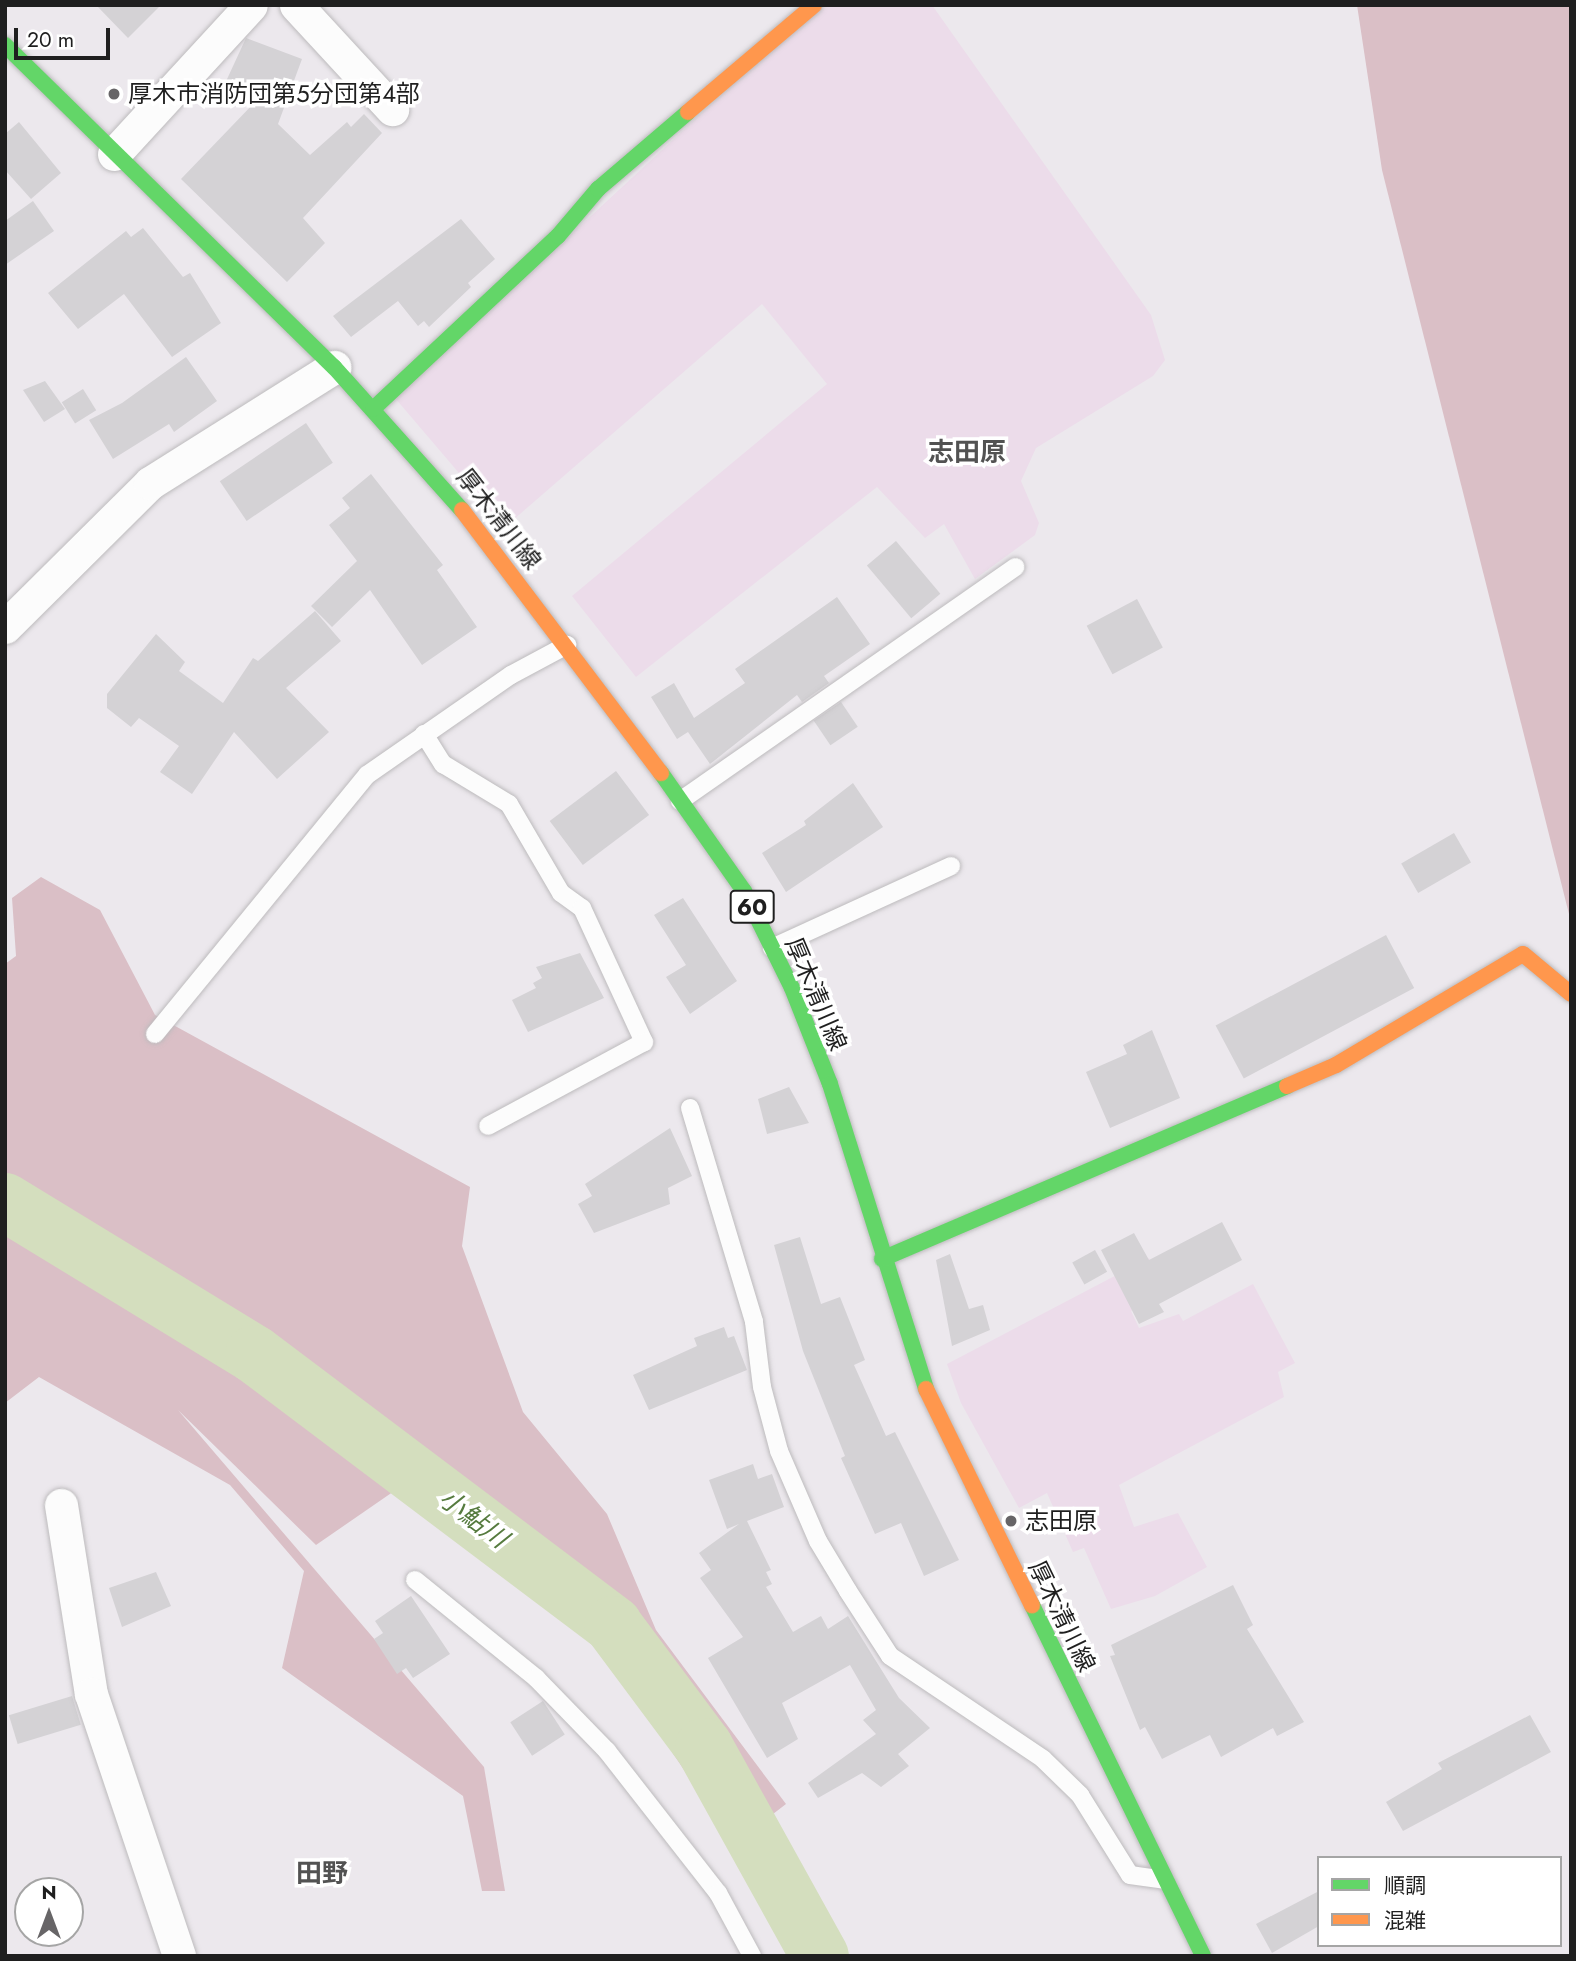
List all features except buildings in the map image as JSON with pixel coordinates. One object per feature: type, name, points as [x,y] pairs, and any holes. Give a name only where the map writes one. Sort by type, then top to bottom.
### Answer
[{"type":"main road","points":[[373,409],[558,236],[598,189],[814,5]]},
{"type":"main road","name":"厚木清川線","points":[[5,45],[334,367],[432,471],[567,645],[744,891],[772,948],[830,1084],[915,1366],[1203,1956]]},
{"type":"main road","points":[[882,1259],[1336,1065],[1523,954],[1571,994]]},
{"type":"street","points":[[114,154],[251,5]]},
{"type":"street","points":[[296,5],[393,109]]},
{"type":"street","points":[[5,627],[150,484],[334,367]]},
{"type":"street","points":[[61,1505],[91,1694],[179,1956]]},
{"type":"lane","points":[[680,801],[1015,568]]},
{"type":"lane","points":[[155,1034],[367,775],[511,675],[567,645]]},
{"type":"lane","points":[[424,734],[443,764],[509,804],[561,893],[582,908],[644,1042],[488,1126]]},
{"type":"lane","points":[[772,948],[951,866]]},
{"type":"lane","points":[[690,1108],[754,1322],[762,1387],[779,1451],[818,1541],[848,1591],[890,1656],[1043,1759],[1080,1795],[1130,1875],[1165,1880]]},
{"type":"lane","points":[[415,1580],[537,1678],[607,1751],[718,1893],[752,1956]]},
{"type":"shaded area","points":[[818,5],[932,5],[1151,315],[1165,360],[1153,376],[1036,448],[1021,481],[1039,523],[1035,535],[975,579],[944,524],[925,538],[877,487],[636,677],[572,596],[827,384],[762,304],[505,527],[395,398]]},
{"type":"shaded area","points":[[1357,5],[1571,5],[1571,922],[1382,170]]},
{"type":"shaded area","points":[[41,877],[100,910],[155,1015],[470,1187],[462,1246],[523,1412],[607,1514],[656,1630],[786,1804],[734,1844],[672,1752],[669,1704],[409,1450],[400,1487],[316,1545],[178,1410],[484,1767],[505,1891],[482,1891],[463,1796],[282,1668],[304,1571],[230,1485],[39,1377],[5,1403],[5,964],[16,956],[12,898]]},
{"type":"shaded area","points":[[1149,1258],[1167,1295],[1131,1311],[1139,1328],[1179,1314],[1183,1321],[1253,1284],[1295,1363],[1278,1372],[1284,1397],[1119,1485],[1134,1527],[1178,1513],[1207,1567],[1155,1596],[1111,1609],[1084,1548],[1073,1552],[1047,1493],[1019,1508],[961,1403],[947,1364]]},
{"type":"waterway","name":"小鮎川","points":[[5,1202],[254,1354],[613,1625],[704,1747],[820,1956]]},
{"type":"traffic: fast","points":[[5,45],[334,367],[462,510]]},
{"type":"traffic: fast","points":[[373,409],[558,236],[598,189],[688,112]]},
{"type":"traffic: fast","points":[[661,773],[744,891],[792,988],[830,1084],[926,1389]]},
{"type":"traffic: fast","points":[[882,1259],[1287,1086]]},
{"type":"traffic: fast","points":[[1032,1605],[1203,1956]]},
{"type":"traffic: slow","points":[[688,112],[814,5]]},
{"type":"traffic: slow","points":[[462,510],[661,773]]},
{"type":"traffic: slow","points":[[1287,1086],[1336,1065],[1523,954],[1571,994]]},
{"type":"traffic: slow","points":[[926,1389],[1032,1605]]},
{"type":"place","name":"厚木市消防団第５分団第４部","points":[[114,94]]},
{"type":"place","name":"志田原","points":[[1011,1521]]},
{"type":"district","name":"志田原","points":[[967,453]]},
{"type":"district","name":"田野","points":[[322,1874]]}]
